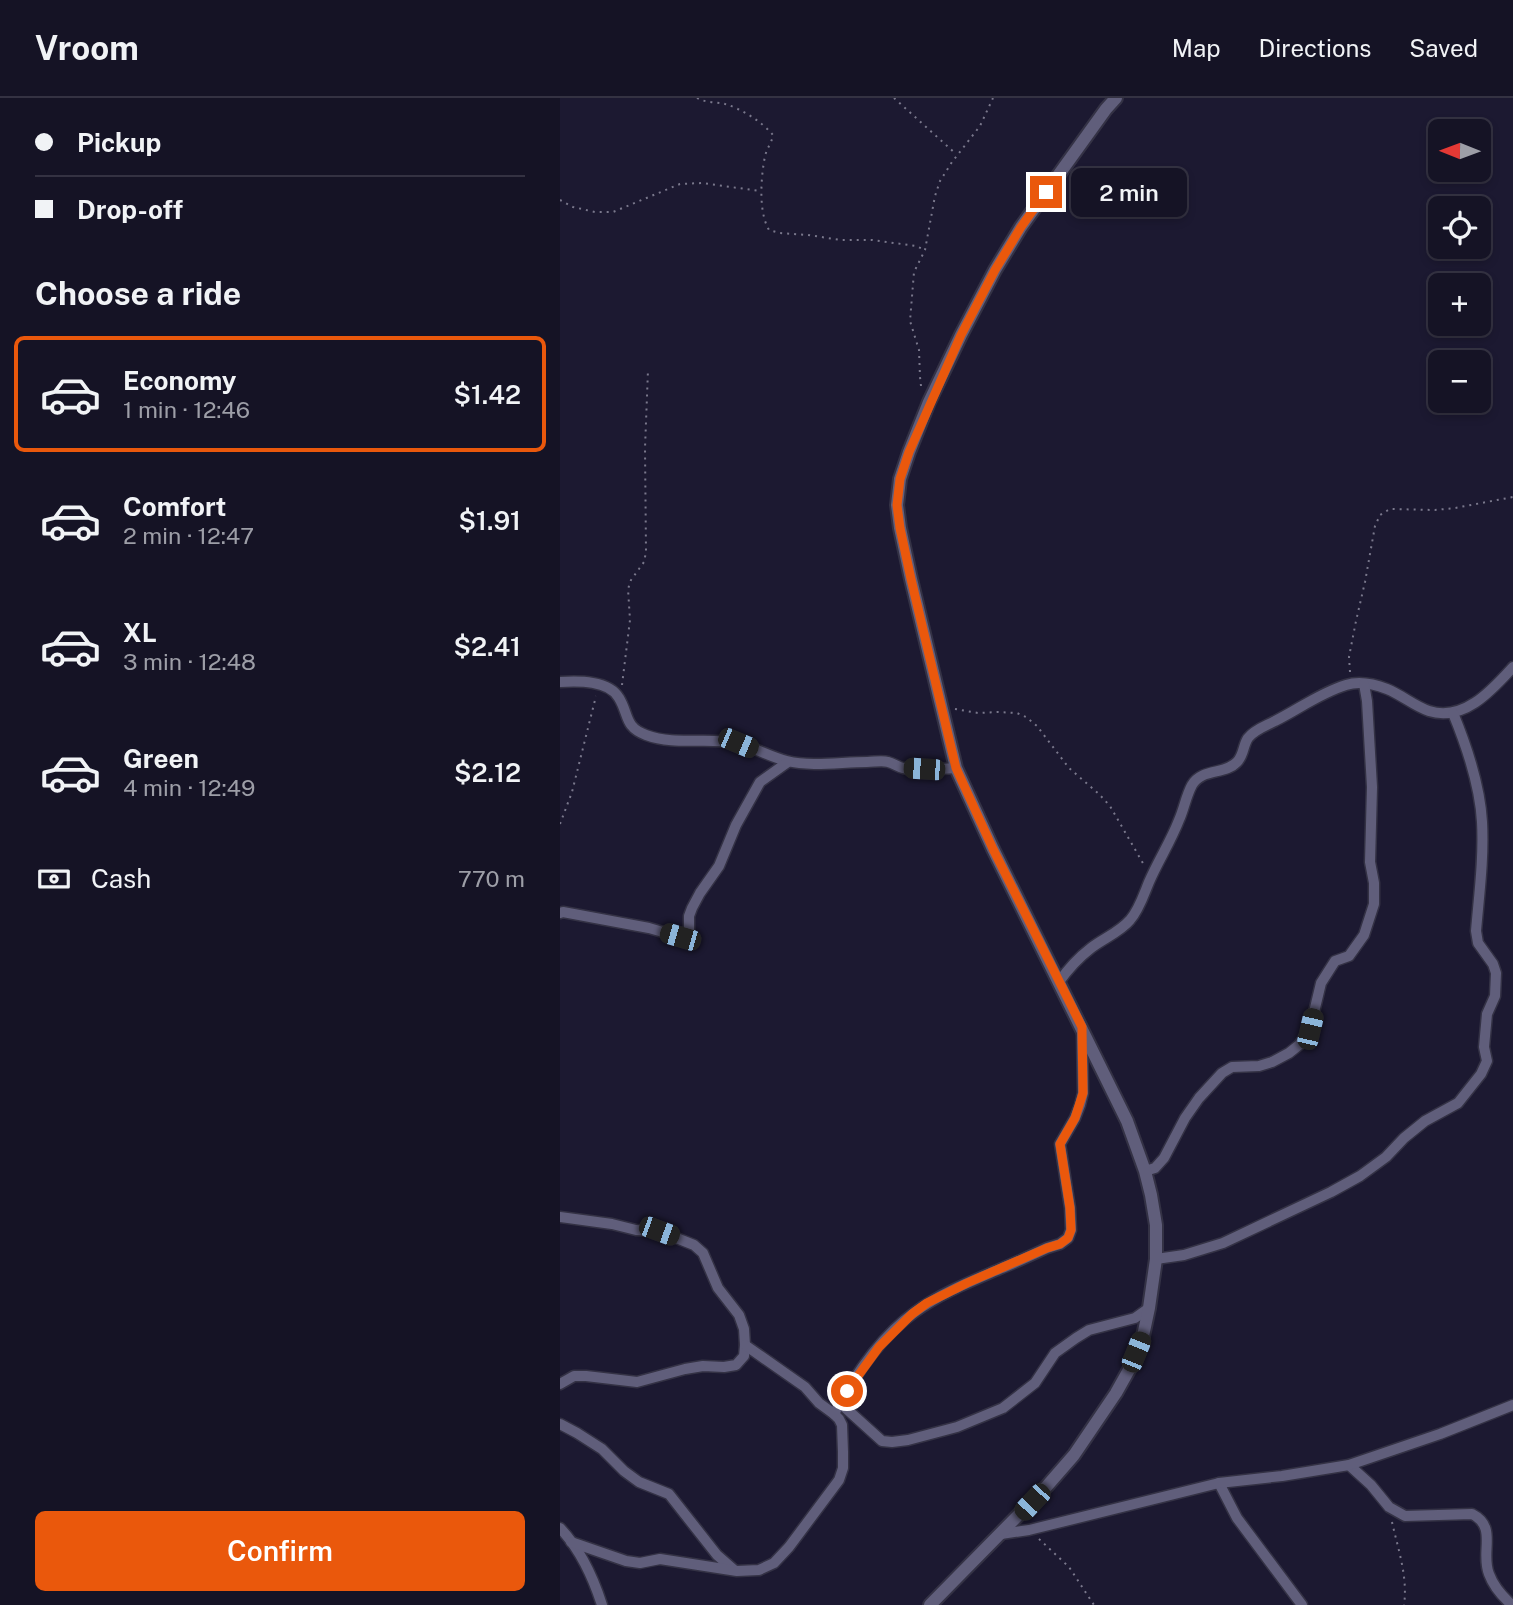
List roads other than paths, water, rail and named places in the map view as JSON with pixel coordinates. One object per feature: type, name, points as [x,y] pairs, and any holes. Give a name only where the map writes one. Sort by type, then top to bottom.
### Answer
[{"type":"street","points":[[930,1605],[1074,1455],[1116,1393],[1143,1336],[1156,1259],[1156,1225],[1145,1171],[1127,1121],[956,768],[905,554],[897,505],[900,479],[929,402],[995,270],[1021,227],[1116,98]]},
{"type":"street","points":[[1059,982],[1091,948],[1130,920],[1180,820],[1194,782],[1201,775],[1237,762],[1248,738],[1256,730],[1277,721],[1316,696],[1350,684],[1376,685],[1429,711],[1453,713],[1468,708],[1491,691],[1513,667]]},
{"type":"street","points":[[560,682],[582,682],[611,690],[618,696],[626,719],[634,729],[654,738],[738,743],[788,762],[889,762],[901,768],[956,768]]},
{"type":"street","points":[[1145,1171],[1155,1168],[1164,1157],[1185,1118],[1222,1073],[1232,1068],[1272,1062],[1298,1045],[1310,1029],[1324,977],[1335,961],[1353,953],[1364,935],[1374,904],[1374,883],[1370,862],[1372,787],[1364,684]]},
{"type":"street","points":[[1156,1259],[1184,1255],[1223,1243],[1306,1205],[1360,1176],[1386,1157],[1425,1121],[1458,1103],[1481,1074],[1487,1061],[1485,1031],[1487,1014],[1495,996],[1496,973],[1478,943],[1476,931],[1482,821],[1478,792],[1462,734],[1453,713]]},
{"type":"street","points":[[560,913],[649,928],[680,937],[687,935],[692,908],[719,866],[736,825],[760,782],[788,762]]},
{"type":"street","points":[[834,1413],[879,1347],[912,1314],[927,1303],[967,1283],[1060,1244],[1068,1238],[1071,1230],[1070,1208],[1060,1144],[1075,1118],[1083,1093],[1082,1027]]},
{"type":"street","points":[[560,1217],[636,1230],[659,1231],[694,1245],[703,1253],[718,1288],[738,1315],[744,1329],[745,1345],[744,1356],[736,1365],[703,1366],[637,1382],[574,1376],[560,1384]]},
{"type":"street","points":[[840,1403],[882,1440],[908,1440],[957,1427],[1003,1408],[1035,1383],[1055,1353],[1076,1338],[1090,1330],[1135,1318],[1149,1308]]},
{"type":"street","points":[[571,1542],[626,1562],[667,1559],[737,1571],[760,1570],[774,1563],[808,1524],[839,1480],[843,1468],[842,1425],[834,1413],[819,1403],[805,1387],[745,1345]]},
{"type":"street","points":[[1001,1534],[1030,1530],[1219,1483],[1349,1465],[1440,1434],[1513,1405]]},
{"type":"street","points":[[560,1424],[602,1449],[639,1482],[669,1494],[717,1555],[737,1571]]},
{"type":"street","points":[[1349,1465],[1371,1485],[1389,1507],[1405,1516],[1472,1514],[1481,1518],[1486,1526],[1485,1558],[1488,1573],[1512,1605]]},
{"type":"street","points":[[1219,1483],[1237,1518],[1302,1605]]},
{"type":"street","points":[[560,1528],[584,1560],[602,1605]]}]
